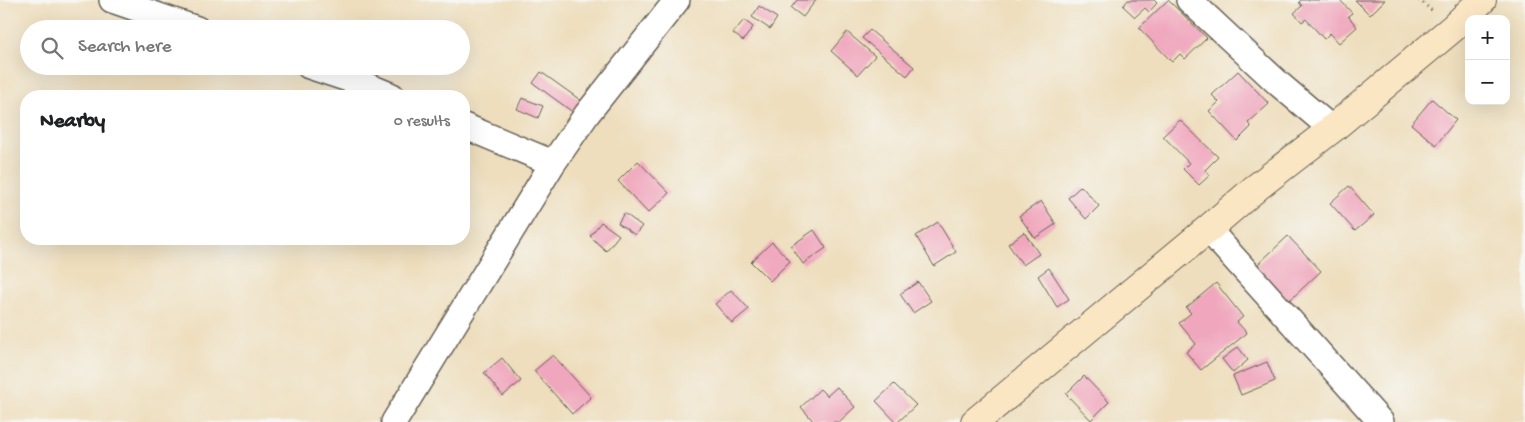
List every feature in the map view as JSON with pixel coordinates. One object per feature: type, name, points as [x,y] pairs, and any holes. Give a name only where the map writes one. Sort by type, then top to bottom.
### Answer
[{"type":"main road","points":[[975,422],[1208,230],[1257,187],[1332,129],[1453,28],[1482,0]]},
{"type":"street","points":[[112,0],[171,20]]},
{"type":"street","points":[[394,422],[553,163],[588,114],[677,0]]},
{"type":"street","points":[[1189,0],[1279,84],[1332,129]]},
{"type":"street","points":[[336,75],[377,90]]},
{"type":"street","points":[[470,128],[553,163]]},
{"type":"street","points":[[1208,230],[1381,422]]},
{"type":"building","points":[[797,0],[816,0],[803,17],[791,8]]},
{"type":"building","points":[[1128,0],[1154,0],[1157,3],[1149,12],[1145,8],[1135,17],[1123,6]]},
{"type":"building","points":[[1168,0],[1207,38],[1185,59],[1180,54],[1172,62],[1139,28]]},
{"type":"building","points":[[1301,0],[1340,0],[1352,13],[1348,16],[1357,27],[1339,43],[1330,33],[1324,39],[1306,19],[1302,22],[1294,13],[1302,6],[1299,2]]},
{"type":"building","points":[[1355,0],[1385,0],[1370,15]]},
{"type":"building","points":[[759,6],[777,18],[770,29],[752,17]]},
{"type":"building","points":[[744,20],[753,27],[743,41],[733,33]]},
{"type":"building","points":[[870,30],[914,67],[907,76],[862,38]]},
{"type":"building","points":[[847,32],[875,56],[858,75],[831,51]]},
{"type":"building","points":[[1238,71],[1269,104],[1248,123],[1251,127],[1237,141],[1209,111],[1219,102],[1212,95]]},
{"type":"building","points":[[541,72],[583,102],[574,113],[533,83]]},
{"type":"building","points":[[522,98],[543,106],[538,118],[517,109]]},
{"type":"building","points":[[1432,99],[1456,120],[1436,145],[1411,124]]},
{"type":"building","points":[[1180,120],[1218,157],[1205,170],[1210,175],[1199,185],[1183,169],[1189,163],[1163,136]]},
{"type":"building","points":[[638,161],[669,193],[648,213],[618,181]]},
{"type":"building","points":[[1081,186],[1099,206],[1086,219],[1068,198]]},
{"type":"building","points":[[1349,186],[1374,215],[1355,231],[1330,203]]},
{"type":"building","points":[[1041,201],[1056,224],[1035,238],[1019,216]]},
{"type":"building","points":[[624,213],[642,226],[635,235],[618,223]]},
{"type":"building","points":[[601,222],[619,235],[606,251],[590,236]]},
{"type":"building","points":[[938,222],[956,252],[934,266],[916,236]]},
{"type":"building","points":[[814,230],[826,248],[803,264],[791,246]]},
{"type":"building","points":[[1024,232],[1039,254],[1023,265],[1008,244]]},
{"type":"building","points":[[1288,236],[1321,271],[1289,301],[1256,266]]},
{"type":"building","points":[[772,242],[790,261],[770,281],[751,262]]},
{"type":"building","points":[[1049,268],[1069,299],[1057,307],[1038,276]]},
{"type":"building","points":[[918,282],[931,301],[913,313],[900,294]]},
{"type":"building","points":[[1216,283],[1243,317],[1237,322],[1247,333],[1201,370],[1186,352],[1196,344],[1179,323],[1191,313],[1186,308]]},
{"type":"building","points":[[731,290],[749,309],[732,323],[715,304]]},
{"type":"building","points":[[1238,347],[1248,360],[1233,373],[1222,359]]},
{"type":"building","points":[[553,355],[591,397],[572,414],[534,371]]},
{"type":"building","points":[[502,358],[521,381],[503,396],[484,373]]},
{"type":"building","points":[[1267,362],[1275,381],[1241,395],[1233,376]]},
{"type":"building","points":[[1084,376],[1109,402],[1091,420],[1066,394]]},
{"type":"building","points":[[894,384],[916,405],[898,422],[876,401]]},
{"type":"building","points":[[837,387],[855,407],[839,422],[814,422],[801,407],[820,389],[827,396]]}]
